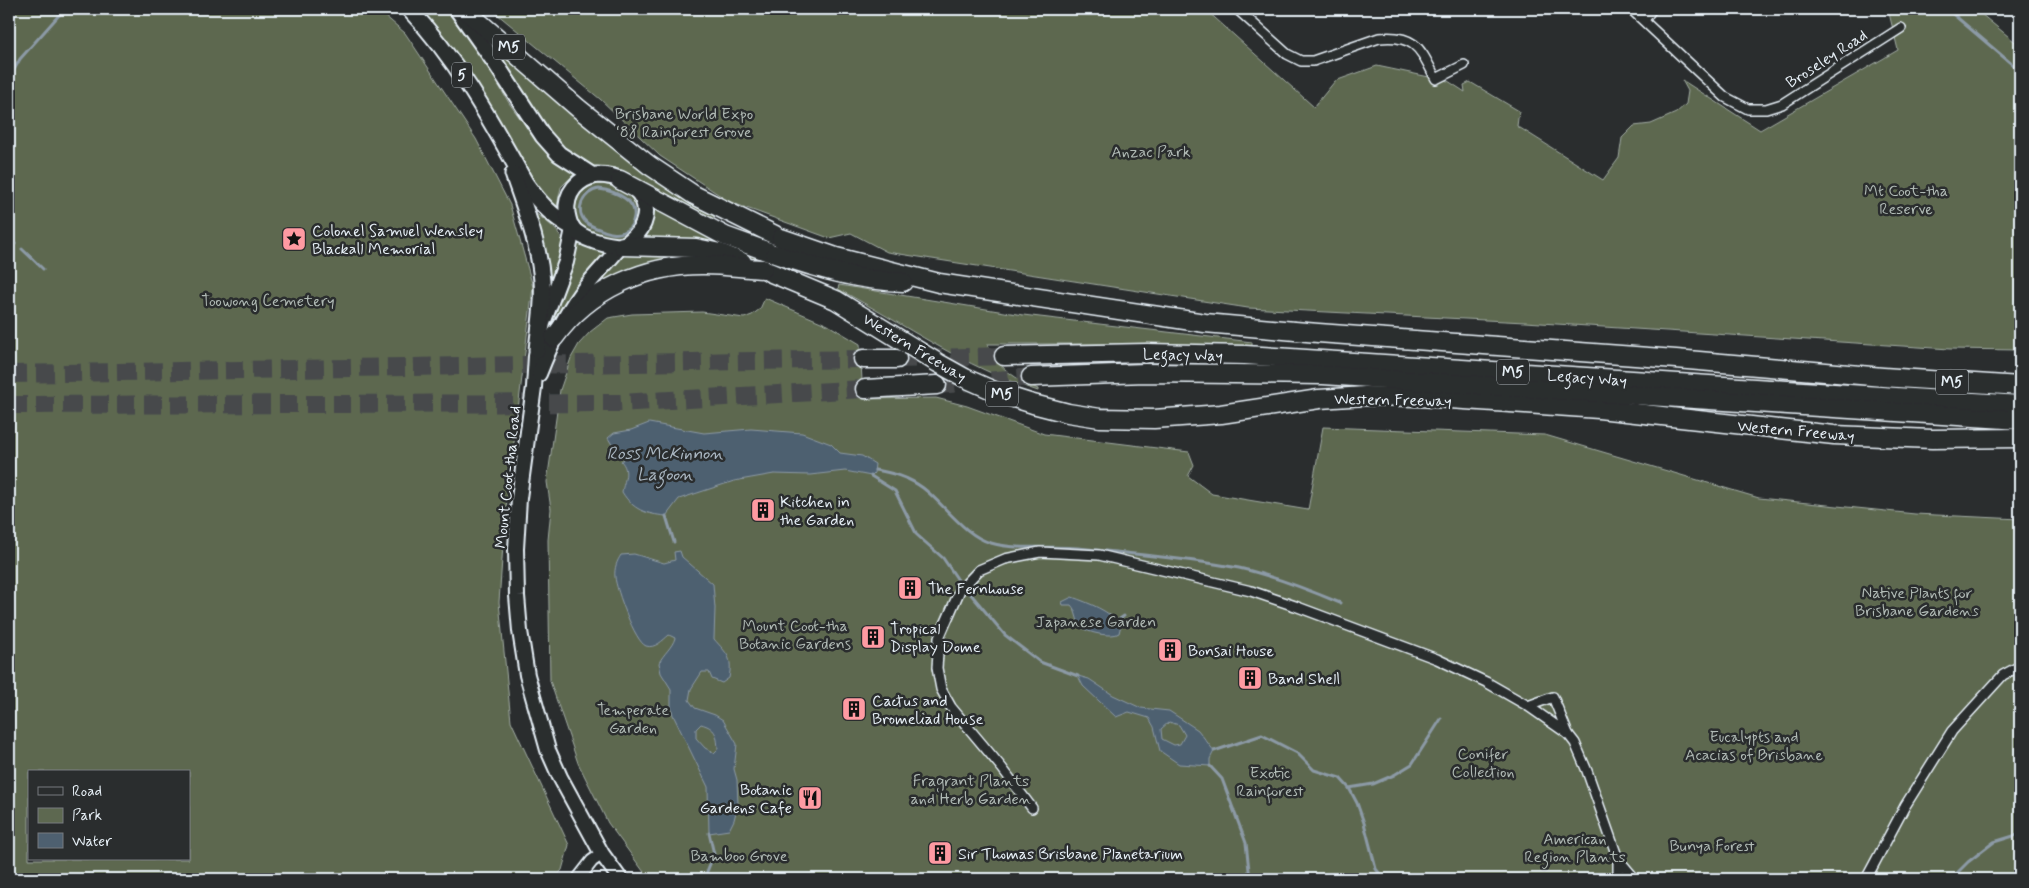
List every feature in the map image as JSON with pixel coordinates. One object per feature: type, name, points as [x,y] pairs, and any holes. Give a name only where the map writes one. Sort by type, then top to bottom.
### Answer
[{"type":"highway","name":"5","points":[[409,9],[437,41],[462,75],[537,200],[556,218],[572,228],[596,241],[621,246]]},
{"type":"highway","points":[[457,9],[496,64],[542,136],[563,157],[592,176]]},
{"type":"highway","name":"M5","points":[[464,9],[586,114],[649,165],[808,265],[882,282],[939,283],[1168,318],[1259,328],[2020,386]]},
{"type":"highway","points":[[503,143],[530,222],[540,268],[542,300],[537,350]]},
{"type":"highway","points":[[572,228],[567,210],[570,193],[578,183],[592,176],[605,175],[620,180],[710,228],[775,245]]},
{"type":"highway","points":[[620,180],[641,197],[646,207],[644,224],[640,232],[621,246]]},
{"type":"highway","name":"Western Freeway","points":[[621,246],[696,248],[720,253],[836,300],[938,363],[965,378],[1001,394],[1068,413],[1100,418],[1154,419],[1221,414],[1303,401],[1365,396],[1420,397],[1599,409],[1834,435],[1932,439],[2020,438]]},
{"type":"highway","points":[[554,338],[569,318],[585,304],[609,288],[634,277],[654,271],[709,265],[765,271]]},
{"type":"highway","name":"Legacy Way","points":[[1004,356],[1138,353],[1245,355],[2020,404]]},
{"type":"highway","points":[[863,359],[897,359]]},
{"type":"highway","name":"Legacy Way","points":[[1031,377],[1146,373],[1323,375],[2020,420]]},
{"type":"highway","points":[[865,389],[938,385]]},
{"type":"main road","name":"Mount Coot-tha Road","points":[[572,228],[566,262],[543,323],[537,350],[518,515],[516,549],[520,630],[527,675],[548,750],[560,777],[602,854],[620,879]]},
{"type":"main road","name":"Mount Coot-tha Road","points":[[534,387],[554,338],[580,294],[621,246]]},
{"type":"street","points":[[1237,9],[1287,54],[1301,61],[1313,61],[1379,38],[1388,37],[1412,42],[1419,47],[1436,79],[1464,65]]},
{"type":"street","points":[[1631,9],[1644,20],[1652,9]]},
{"type":"street","name":"Broseley Road","points":[[1644,20],[1725,96],[1748,109],[1766,109],[1782,104],[1902,28]]},
{"type":"street","points":[[1032,808],[996,760],[951,707],[941,689],[937,668],[940,638],[960,590],[979,570],[1005,559],[1040,552],[1099,555],[1251,591],[1437,659],[1486,682],[1528,706],[1568,734]]},
{"type":"street","points":[[1866,879],[1905,806],[1952,731],[2003,675],[2020,666]]},
{"type":"street","points":[[1528,706],[1553,697],[1568,734],[1575,743],[1587,770],[1618,859],[1618,879]]},
{"type":"street","points":[[578,879],[592,861],[602,854]]},
{"type":"street","points":[[1618,859],[1635,879]]},
{"type":"green space","name":"Toowong Cemetery","points":[[9,9],[377,9],[405,33],[476,139],[510,205],[533,287],[505,516],[499,602],[511,721],[569,845],[562,870],[554,879],[9,879]]},
{"type":"green space","points":[[421,9],[445,9],[481,55],[509,103],[538,143],[550,156],[576,172],[561,187],[557,206],[554,207],[539,192],[442,36]]},
{"type":"green space","name":"Anzac Park","points":[[491,9],[1205,9],[1314,107],[1335,81],[1377,66],[1448,81],[1465,92],[1464,85],[1470,82],[1519,111],[1517,126],[1603,180],[1619,158],[1622,138],[1634,126],[1651,124],[1676,113],[1686,104],[1688,91],[1682,80],[1760,130],[1898,50],[1888,9],[1975,9],[2020,46],[2020,350],[1950,349],[1525,322],[1248,308],[887,252],[851,233],[829,238],[730,202],[660,156],[600,99]]},
{"type":"green space","points":[[493,45],[621,154],[676,194],[714,216],[714,219],[711,220],[615,169],[587,167],[563,152],[490,46]]},
{"type":"green space","points":[[594,184],[618,188],[630,194],[637,203],[639,223],[621,239],[591,232],[581,225],[577,219],[575,212],[578,198],[587,187]]},
{"type":"green space","points":[[652,205],[793,268],[763,263],[719,247],[638,243],[649,227]]},
{"type":"green space","points":[[530,209],[554,228],[562,240],[559,264],[549,295]]},
{"type":"green space","points":[[576,241],[609,255],[560,320],[547,334],[569,268]]},
{"type":"green space","points":[[624,255],[707,256],[584,297],[616,261]]},
{"type":"green space","points":[[839,285],[1023,315],[1252,342],[1252,347],[1144,344],[988,344],[996,359],[1008,372],[1038,389],[1038,391],[984,370],[959,357],[838,289]]},
{"type":"green space","name":"Mount Coot-tha Botanic Gardens","points":[[765,298],[828,325],[860,344],[863,399],[936,398],[967,406],[1044,434],[1189,452],[1194,465],[1188,476],[1212,494],[1308,510],[1323,427],[1545,435],[1759,498],[1915,514],[2020,519],[2020,879],[649,879],[608,823],[578,763],[550,681],[548,540],[551,509],[547,482],[560,390],[571,358],[579,344],[590,332],[608,318],[632,314],[702,312],[744,318],[760,309]]},
{"type":"water","name":"Ross McKinnon Lagoon","points":[[649,423],[704,433],[751,429],[802,433],[831,444],[840,453],[862,456],[875,464],[874,473],[871,476],[845,471],[810,475],[774,474],[734,481],[679,499],[666,516],[652,514],[635,507],[622,492],[626,472],[621,461],[627,457],[622,451],[617,453],[608,438],[614,433],[631,430]]},
{"type":"water","points":[[680,551],[682,557],[713,584],[715,608],[714,639],[726,652],[730,665],[729,678],[722,683],[712,679],[709,672],[702,672],[691,689],[689,700],[695,708],[723,720],[737,744],[734,769],[737,780],[738,804],[729,830],[709,833],[708,787],[673,715],[671,689],[661,673],[659,663],[675,638],[669,635],[659,644],[646,646],[632,626],[616,583],[615,568],[621,555],[634,554],[664,563],[675,560],[674,552]],"holes":[[[701,724],[710,728],[715,733],[718,749],[714,753],[705,748],[696,738],[696,729]]]},
{"type":"water","points":[[1072,597],[1092,605],[1111,616],[1121,625],[1119,633],[1111,635],[1100,634],[1081,627],[1073,607],[1071,605],[1063,605],[1062,602]]},
{"type":"water","points":[[1078,676],[1089,679],[1113,695],[1141,708],[1169,711],[1198,730],[1214,751],[1210,759],[1210,766],[1179,764],[1160,751],[1154,727],[1149,718],[1129,712],[1116,717],[1083,686]],"holes":[[[1169,722],[1179,725],[1185,735],[1180,744],[1174,745],[1162,739],[1161,729]]]},
{"type":"waterway","points":[[1947,9],[2020,71]]},
{"type":"waterway","points":[[9,79],[20,59],[60,14]]},
{"type":"waterway","points":[[599,189],[619,195],[630,203],[634,214],[630,228],[618,233],[607,232],[591,226],[583,218],[580,207],[584,197],[588,193],[599,189]]},
{"type":"waterway","points":[[9,237],[15,244]]},
{"type":"waterway","points":[[22,249],[43,269]]},
{"type":"waterway","points":[[875,470],[900,476],[917,484],[972,534],[991,543],[1012,547],[1067,547],[1159,556],[1239,568],[1278,579],[1340,603]]},
{"type":"waterway","points":[[871,476],[895,491],[917,535],[943,558],[958,580]]},
{"type":"waterway","points":[[666,516],[674,542]]},
{"type":"waterway","points":[[969,592],[1005,635],[1040,662],[1078,676]]},
{"type":"waterway","points":[[1117,621],[1124,616]]},
{"type":"waterway","points":[[1349,788],[1373,784],[1394,775],[1412,764],[1441,719]]},
{"type":"waterway","points":[[1214,751],[1262,735],[1297,753],[1314,770],[1340,778],[1349,788],[1357,803],[1376,869],[1384,879]]},
{"type":"waterway","points":[[1210,766],[1222,779],[1246,843],[1250,879]]},
{"type":"waterway","points":[[704,879],[714,854],[709,833]]},
{"type":"waterway","points":[[1951,879],[1968,862],[1994,842],[2020,834]]},
{"type":"tunnel","points":[[897,359],[1004,356]]},
{"type":"tunnel","points":[[9,374],[863,359]]},
{"type":"tunnel","points":[[937,385],[1031,377]]},
{"type":"tunnel","points":[[9,405],[619,403],[865,389]]},
{"type":"place","name":"Colonel Samuel Wensley Blackall Memorial","points":[[294,239]]},
{"type":"place","name":"Kitchen in the Garden","points":[[763,510]]},
{"type":"place","name":"The Fernhouse","points":[[910,588]]},
{"type":"place","name":"Tropical Display Dome","points":[[873,637]]},
{"type":"place","name":"Bonsai House","points":[[1170,650]]},
{"type":"place","name":"Band Shell","points":[[1250,678]]},
{"type":"place","name":"Cactus and Bromeliad House","points":[[854,709]]},
{"type":"place","name":"Botanic Gardens Cafe","points":[[810,798]]},
{"type":"place","name":"Sir Thomas Brisbane Planetarium","points":[[940,853]]},
{"type":"park label","name":"Brisbane World Expo ‘88 Rainforest Grove","points":[[684,122]]},
{"type":"park label","name":"Mt Coot-tha Reserve","points":[[1906,199]]},
{"type":"park label","name":"Native Plants for Brisbane Gardens","points":[[1917,601]]},
{"type":"park label","name":"Japanese Garden","points":[[1096,621]]},
{"type":"park label","name":"Temperate Garden","points":[[633,718]]},
{"type":"park label","name":"Eucalypts and Acacias of Brisbane","points":[[1754,745]]},
{"type":"park label","name":"Conifer Collection","points":[[1483,762]]},
{"type":"park label","name":"Exotic Rainforest","points":[[1270,781]]},
{"type":"park label","name":"Fragrant Plants and Herb Garden","points":[[971,789]]},
{"type":"park label","name":"Bunya Forest","points":[[1712,845]]},
{"type":"park label","name":"American Region Plants","points":[[1575,847]]},
{"type":"park label","name":"Bamboo Grove","points":[[739,855]]}]
